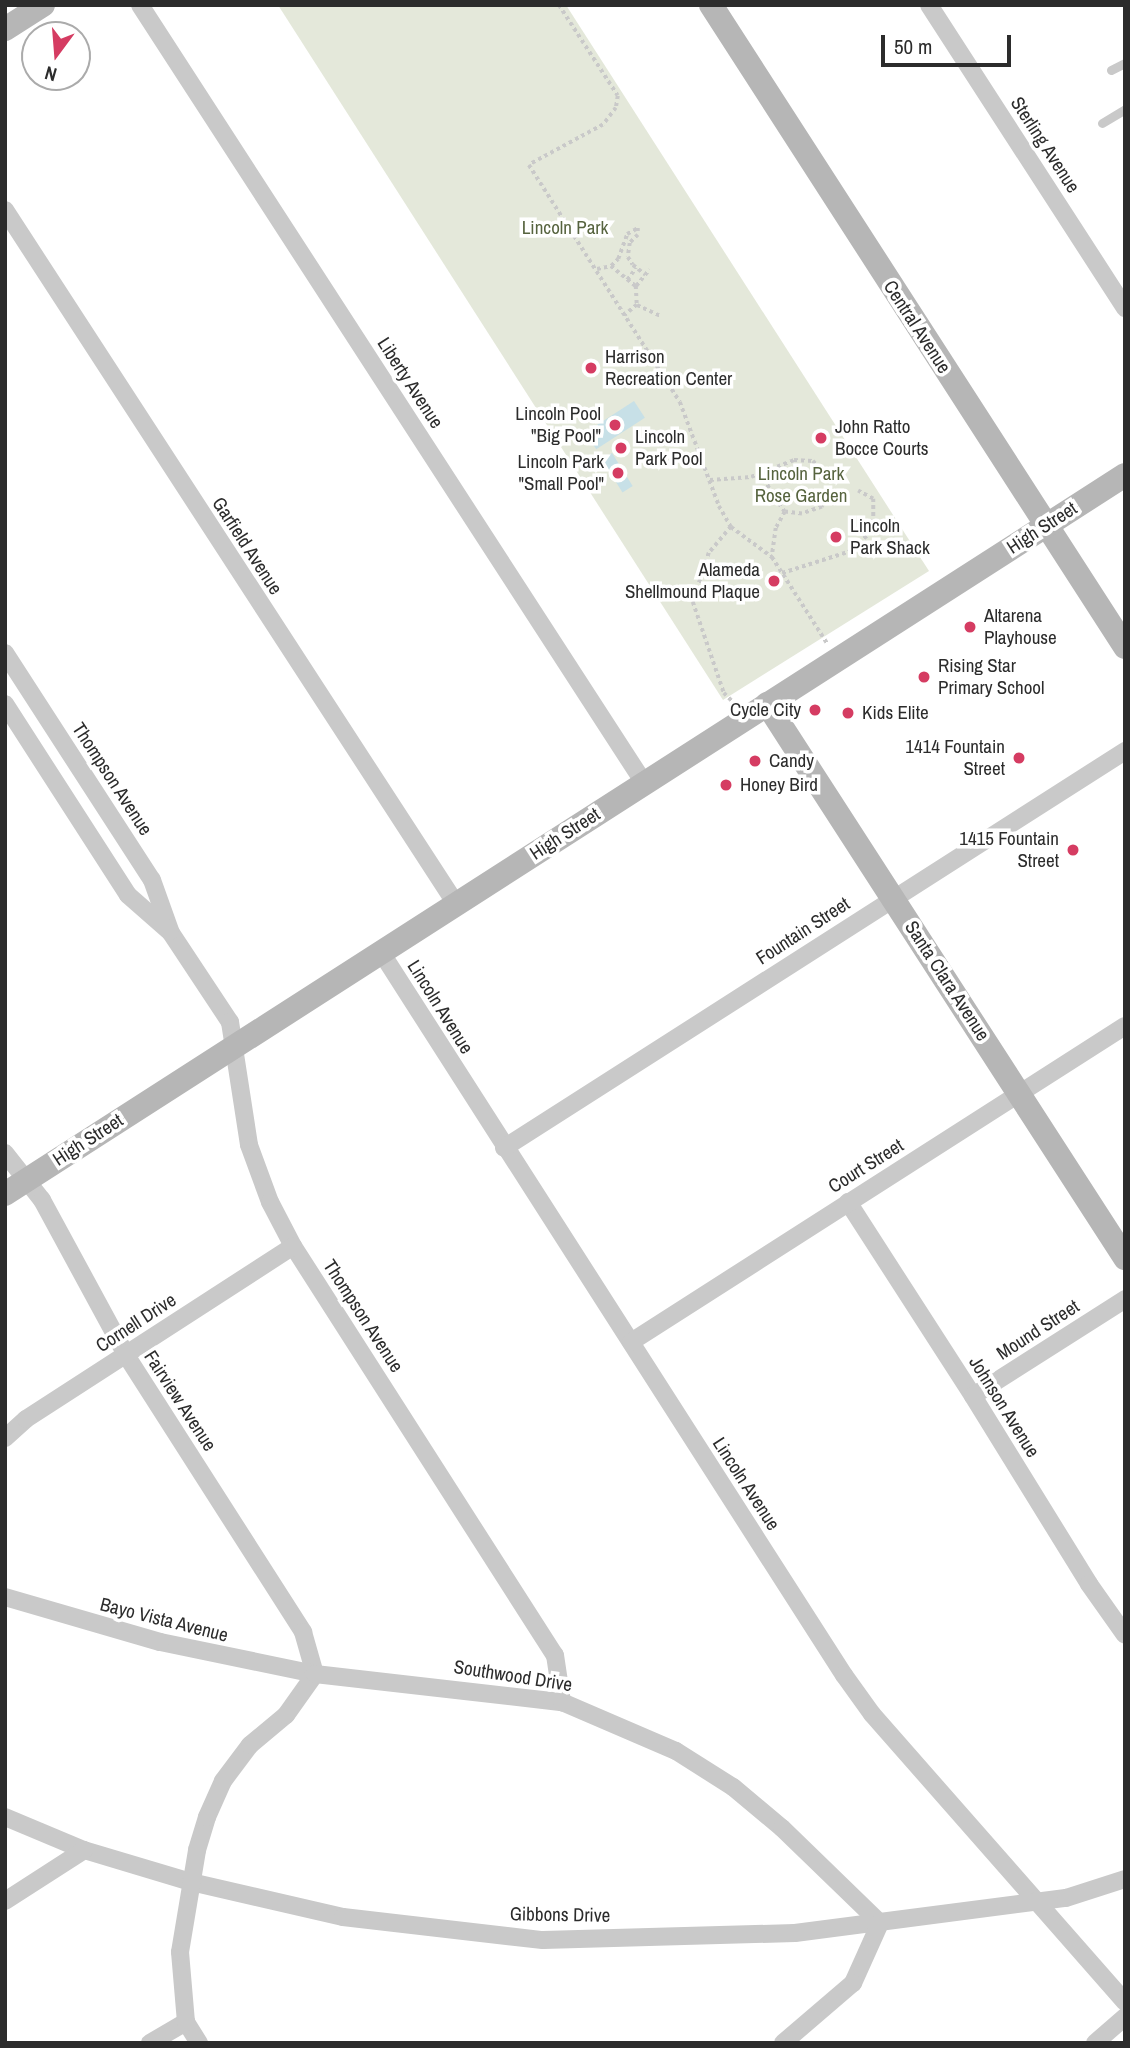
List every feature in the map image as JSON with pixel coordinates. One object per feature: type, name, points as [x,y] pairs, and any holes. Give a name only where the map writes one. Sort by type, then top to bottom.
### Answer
[{"type":"street","points":[[5,29],[43,5]]},
{"type":"street","name":"Liberty Avenue","points":[[141,5],[644,783]]},
{"type":"street","name":"Central Avenue","points":[[711,5],[1125,647]]},
{"type":"street","name":"Sterling Avenue","points":[[929,5],[1125,309]]},
{"type":"street","name":"Garfield Avenue","points":[[5,210],[456,904]]},
{"type":"street","name":"High Street","points":[[5,1194],[1125,475]]},
{"type":"street","name":"Thompson Avenue","points":[[5,653],[152,880],[171,933],[230,1022],[249,1145],[270,1202],[293,1246],[555,1655],[562,1702]]},
{"type":"street","name":"Thompson Avenue","points":[[5,704],[128,895],[171,933]]},
{"type":"street","name":"Santa Clara Avenue","points":[[757,711],[894,898],[1125,1258]]},
{"type":"street","name":"Fountain Street","points":[[505,1148],[1125,751]]},
{"type":"street","name":"Lincoln Avenue","points":[[381,952],[844,1675],[873,1714],[1125,2002]]},
{"type":"street","name":"Court Street","points":[[631,1342],[1125,1026]]},
{"type":"street","name":"Fairview Avenue","points":[[5,1153],[42,1200],[126,1354],[303,1632],[315,1674]]},
{"type":"street","name":"Johnson Avenue","points":[[848,1202],[973,1396],[1088,1584],[1125,1635]]},
{"type":"street","name":"Cornell Drive","points":[[5,1438],[26,1419],[293,1246]]},
{"type":"street","name":"Mound Street","points":[[973,1396],[1125,1299]]},
{"type":"street","name":"Bayo Vista Avenue","points":[[5,1597],[160,1643],[315,1674]]},
{"type":"street","points":[[198,2043],[186,2022],[180,1952],[191,1882],[207,1817],[223,1781],[250,1745],[285,1715],[315,1674]]},
{"type":"street","name":"Southwood Drive","points":[[315,1674],[562,1702],[676,1751],[733,1787],[782,1828],[880,1923]]},
{"type":"street","name":"Gibbons Drive","points":[[5,1817],[83,1850],[191,1882],[343,1917],[543,1940],[795,1933],[1066,1898],[1125,1879]]},
{"type":"street","points":[[5,1901],[83,1850]]},
{"type":"street","points":[[783,2043],[853,1983],[880,1923]]},
{"type":"street","points":[[1095,2043],[1125,2017]]},
{"type":"street","points":[[150,2043],[186,2022]]},
{"type":"lane","points":[[1111,70],[1125,63]]},
{"type":"lane","points":[[1102,123],[1125,109]]},
{"type":"path","points":[[559,5],[618,96],[616,108],[603,125],[529,165],[680,402],[731,527],[772,557],[837,660]]},
{"type":"path","points":[[597,269],[611,266],[618,259],[627,234],[638,228],[639,231],[628,250],[630,260],[637,268],[647,272],[636,286],[637,305]]},
{"type":"path","points":[[618,259],[630,260]]},
{"type":"path","points":[[611,266],[636,286]]},
{"type":"path","points":[[627,280],[637,268]]},
{"type":"path","points":[[625,315],[637,305]]},
{"type":"path","points":[[637,305],[661,316]]},
{"type":"path","points":[[710,480],[751,477],[762,472],[794,460],[813,461],[828,480],[829,493],[822,507],[802,514],[785,512],[771,492],[762,472]]},
{"type":"path","points":[[782,573],[848,552],[873,530],[873,499],[858,491]]},
{"type":"path","points":[[772,557],[776,528],[785,512]]},
{"type":"path","points":[[731,527],[709,553],[693,602],[724,693],[757,711]]},
{"type":"green space","name":"Lincoln Park","points":[[278,5],[566,5],[929,571],[723,700]]},
{"type":"water","name":"Lincoln Pool \"Big Pool\"","points":[[634,401],[645,418],[596,449],[585,433]]},
{"type":"water","name":"Lincoln Park \"Small Pool\"","points":[[612,453],[633,486],[622,492],[602,459]]},
{"type":"place","name":"Harrison Recreation Center","points":[[591,368]]},
{"type":"place","name":"Lincoln Pool \"Big Pool\"","points":[[615,425]]},
{"type":"place","name":"John Ratto Bocce Courts","points":[[821,438]]},
{"type":"place","name":"Lincoln Park Pool","points":[[621,448]]},
{"type":"place","name":"Lincoln Park \"Small Pool\"","points":[[618,473]]},
{"type":"place","name":"Lincoln Park Shack","points":[[836,537]]},
{"type":"place","name":"Alameda Shellmound Plaque","points":[[774,581]]},
{"type":"place","name":"Altarena Playhouse","points":[[970,627]]},
{"type":"place","name":"Rising Star Primary School","points":[[924,677]]},
{"type":"place","name":"Cycle City","points":[[815,710]]},
{"type":"place","name":"Kids Elite","points":[[848,713]]},
{"type":"place","name":"1414 Fountain Street","points":[[1019,758]]},
{"type":"place","name":"Candy","points":[[755,761]]},
{"type":"place","name":"Honey Bird","points":[[726,785]]},
{"type":"place","name":"1415 Fountain Street","points":[[1073,850]]},
{"type":"park label","name":"Lincoln Park Rose Garden","points":[[801,485]]}]
